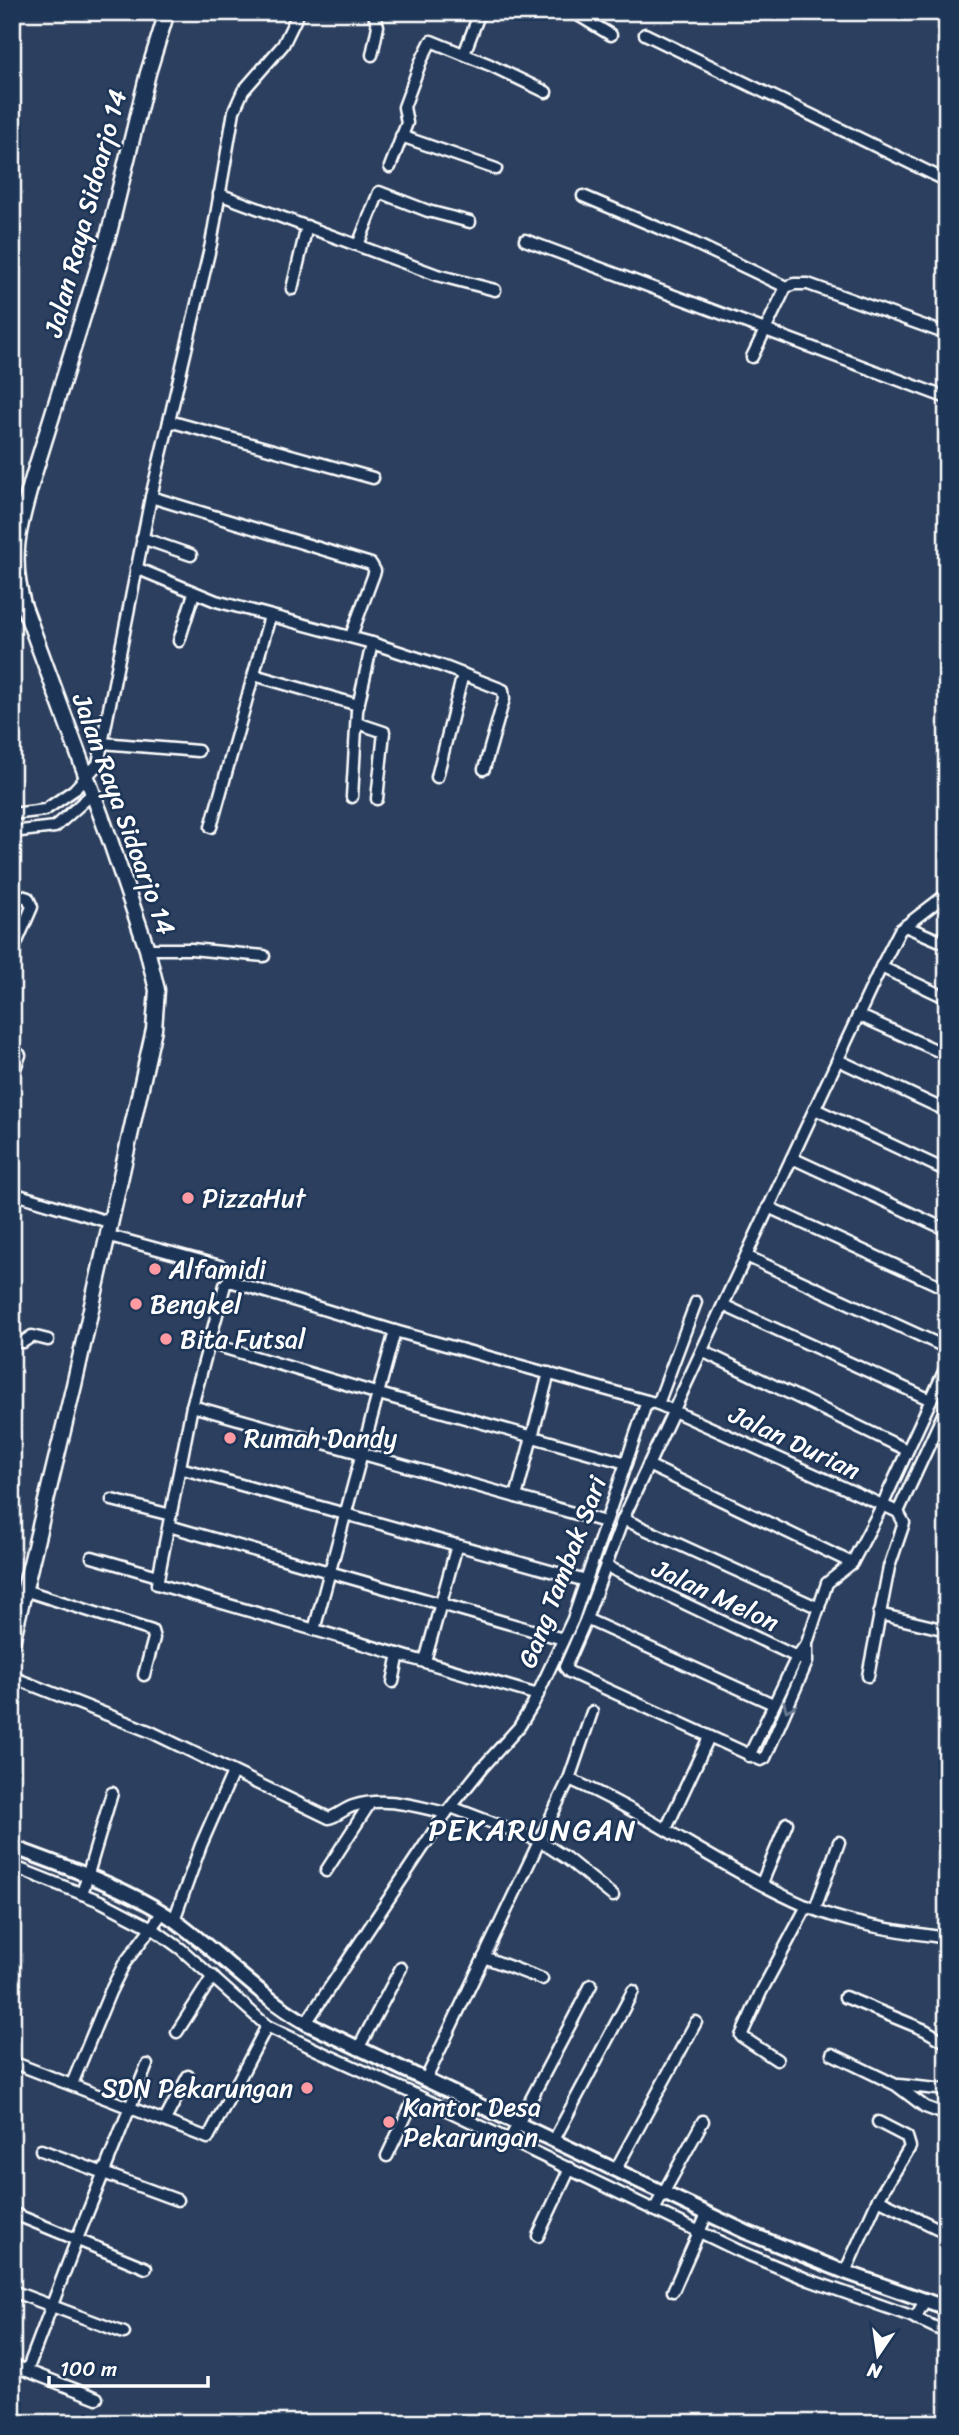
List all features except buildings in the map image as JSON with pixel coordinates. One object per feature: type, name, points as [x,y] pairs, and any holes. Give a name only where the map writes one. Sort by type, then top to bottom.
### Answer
[{"type":"main road","name":"Jalan Raya Sidoarjo 14","points":[[12,1642],[16,1608],[24,1590],[74,1385],[154,1029],[157,990],[147,949],[23,604],[14,570],[23,514],[109,233],[148,73],[167,12]]},
{"type":"street","points":[[12,814],[45,810],[87,779],[98,764],[142,538],[211,244],[238,100],[243,90],[283,45],[299,12]]},
{"type":"street","points":[[372,55],[378,26],[373,12]]},
{"type":"street","points":[[464,54],[480,12]]},
{"type":"street","points":[[573,12],[611,34]]},
{"type":"street","points":[[645,34],[947,181]]},
{"type":"street","points":[[390,167],[407,122],[404,107],[429,43],[434,42],[464,54],[546,92]]},
{"type":"street","points":[[401,136],[496,169]]},
{"type":"street","points":[[358,245],[379,192],[428,211],[470,222]]},
{"type":"street","points":[[219,194],[437,275],[495,289]]},
{"type":"street","points":[[583,195],[695,243],[786,288]]},
{"type":"street","points":[[292,289],[307,226]]},
{"type":"street","points":[[525,240],[947,398]]},
{"type":"street","points":[[752,357],[786,288],[794,284],[808,284],[947,334]]},
{"type":"street","points":[[169,421],[373,478]]},
{"type":"street","points":[[151,497],[372,564],[375,571],[351,636]]},
{"type":"street","points":[[142,538],[191,555]]},
{"type":"street","points":[[136,568],[194,593],[270,616],[351,636],[463,674],[505,693],[484,769]]},
{"type":"street","points":[[179,641],[194,593]]},
{"type":"street","points":[[211,827],[270,616]]},
{"type":"street","points":[[352,797],[358,705],[372,643]]},
{"type":"street","points":[[437,777],[463,674]]},
{"type":"street","points":[[254,675],[358,705]]},
{"type":"street","points":[[357,723],[384,732],[377,799]]},
{"type":"street","points":[[102,743],[198,751]]},
{"type":"street","points":[[12,832],[55,827],[92,794]]},
{"type":"street","points":[[45,810],[55,827]]},
{"type":"street","points":[[12,893],[28,898],[32,907],[12,953]]},
{"type":"street","points":[[807,1643],[807,1662],[765,1758],[761,1760],[565,1667],[623,1519],[896,936],[947,894]]},
{"type":"street","points":[[905,926],[947,944]]},
{"type":"street","points":[[147,949],[191,949],[264,956]]},
{"type":"street","points":[[881,967],[947,998]]},
{"type":"street","points":[[858,1015],[947,1055]]},
{"type":"street","points":[[12,1076],[20,1055]]},
{"type":"street","points":[[838,1060],[947,1111]]},
{"type":"street","points":[[815,1109],[947,1171]]},
{"type":"street","points":[[792,1158],[947,1230]]},
{"type":"street","points":[[12,1193],[108,1229],[220,1266],[226,1269],[233,1282],[227,1282],[225,1285],[192,1406],[157,1584],[538,1695]]},
{"type":"street","points":[[768,1207],[947,1289]]},
{"type":"street","points":[[746,1256],[947,1348]]},
{"type":"street","name":"Jalan Durian","points":[[233,1282],[395,1331],[658,1404],[898,1513]]},
{"type":"street","points":[[658,1404],[696,1303]]},
{"type":"street","points":[[723,1306],[931,1400]]},
{"type":"street","points":[[314,1630],[395,1331]]},
{"type":"street","points":[[12,1340],[23,1342],[33,1336],[48,1340]]},
{"type":"street","points":[[208,1343],[626,1463]]},
{"type":"street","points":[[702,1351],[908,1450]]},
{"type":"street","points":[[749,1756],[797,1657],[807,1643],[827,1583],[852,1563],[882,1506],[947,1365]]},
{"type":"street","points":[[516,1497],[549,1373]]},
{"type":"street","name":"Gang Tambak Sari","points":[[306,2023],[449,1810],[519,1727],[538,1695],[586,1581],[647,1401]]},
{"type":"street","points":[[192,1406],[605,1522]]},
{"type":"street","points":[[868,1676],[889,1567],[904,1523],[898,1513],[947,1406]]},
{"type":"street","points":[[648,1465],[852,1563]]},
{"type":"street","points":[[180,1468],[586,1581]]},
{"type":"street","points":[[112,1500],[171,1515]]},
{"type":"street","points":[[623,1519],[819,1608]]},
{"type":"street","points":[[169,1526],[563,1639]]},
{"type":"street","points":[[425,1661],[457,1545]]},
{"type":"street","points":[[92,1557],[158,1576]]},
{"type":"street","name":"Jalan Melon","points":[[606,1566],[807,1662]]},
{"type":"street","points":[[24,1590],[152,1631],[154,1638],[144,1675]]},
{"type":"street","points":[[879,1614],[942,1629]]},
{"type":"street","points":[[586,1619],[773,1704]]},
{"type":"street","points":[[393,1682],[399,1654]]},
{"type":"street","points":[[12,1677],[151,1732],[329,1818],[354,1806],[393,1801],[449,1810],[540,1841],[613,1896]]},
{"type":"street","points":[[426,2080],[569,1779],[593,1712]]},
{"type":"street","points":[[666,1829],[709,1737]]},
{"type":"street","points":[[72,2084],[124,1964],[160,1921],[201,1845],[233,1772]]},
{"type":"street","points":[[569,1779],[610,1798],[811,1908],[862,1923],[947,1938]]},
{"type":"street","points":[[84,1886],[113,1793]]},
{"type":"street","points":[[326,1871],[370,1803]]},
{"type":"street","points":[[762,1883],[787,1823]]},
{"type":"street","points":[[778,2060],[741,2036],[761,1992],[811,1908],[839,1842]]},
{"type":"street","points":[[12,1847],[84,1886],[201,1940],[266,1998],[306,2023],[488,2112],[570,2168],[659,2202],[798,2265],[880,2295],[947,2333]]},
{"type":"street","points":[[12,1866],[84,1886],[122,1912],[160,1921],[181,1949],[267,2026],[345,2064],[482,2125],[554,2140],[616,2169],[659,2202],[798,2265],[880,2295],[924,2301],[947,2308]]},
{"type":"street","points":[[484,1957],[542,1979]]},
{"type":"street","points":[[358,2049],[401,1968]]},
{"type":"street","points":[[177,2032],[213,1976]]},
{"type":"street","points":[[513,2131],[592,1985]]},
{"type":"street","points":[[554,2140],[633,1991]]},
{"type":"street","points":[[845,1997],[925,2030],[947,2043]]},
{"type":"street","points":[[616,2169],[696,2022]]},
{"type":"street","points":[[12,2062],[207,2138],[210,2137],[267,2026]]},
{"type":"street","points":[[832,2054],[896,2085],[925,2107],[946,2113]]},
{"type":"street","points":[[27,2371],[147,2065]]},
{"type":"street","points":[[165,2120],[188,2076]]},
{"type":"street","points":[[896,2085],[947,2090]]},
{"type":"street","points":[[387,2156],[416,2095]]},
{"type":"street","points":[[482,2125],[488,2112]]},
{"type":"street","points":[[659,2202],[703,2122]]},
{"type":"street","points":[[854,2285],[878,2199],[910,2147],[910,2140],[878,2122]]},
{"type":"street","points":[[41,2150],[177,2200]]},
{"type":"street","points":[[538,2236],[570,2168]]},
{"type":"street","points":[[878,2199],[947,2233]]},
{"type":"street","points":[[17,2215],[146,2268]]},
{"type":"street","points":[[673,2291],[703,2223]]},
{"type":"street","points":[[12,2291],[124,2333]]},
{"type":"street","points":[[916,2317],[924,2301]]},
{"type":"street","points":[[12,2365],[97,2398]]},
{"type":"place","name":"PizzaHut","points":[[188,1198]]},
{"type":"place","name":"Alfamidi","points":[[155,1269]]},
{"type":"place","name":"Bengkel","points":[[136,1304]]},
{"type":"place","name":"Bita Futsal","points":[[166,1339]]},
{"type":"place","name":"Rumah Dandy","points":[[230,1438]]},
{"type":"place","name":"SDN Pekarungan","points":[[307,2088]]},
{"type":"place","name":"Kantor Desa Pekarungan","points":[[389,2122]]},
{"type":"district","name":"PEKARUNGAN","points":[[533,1830]]}]
